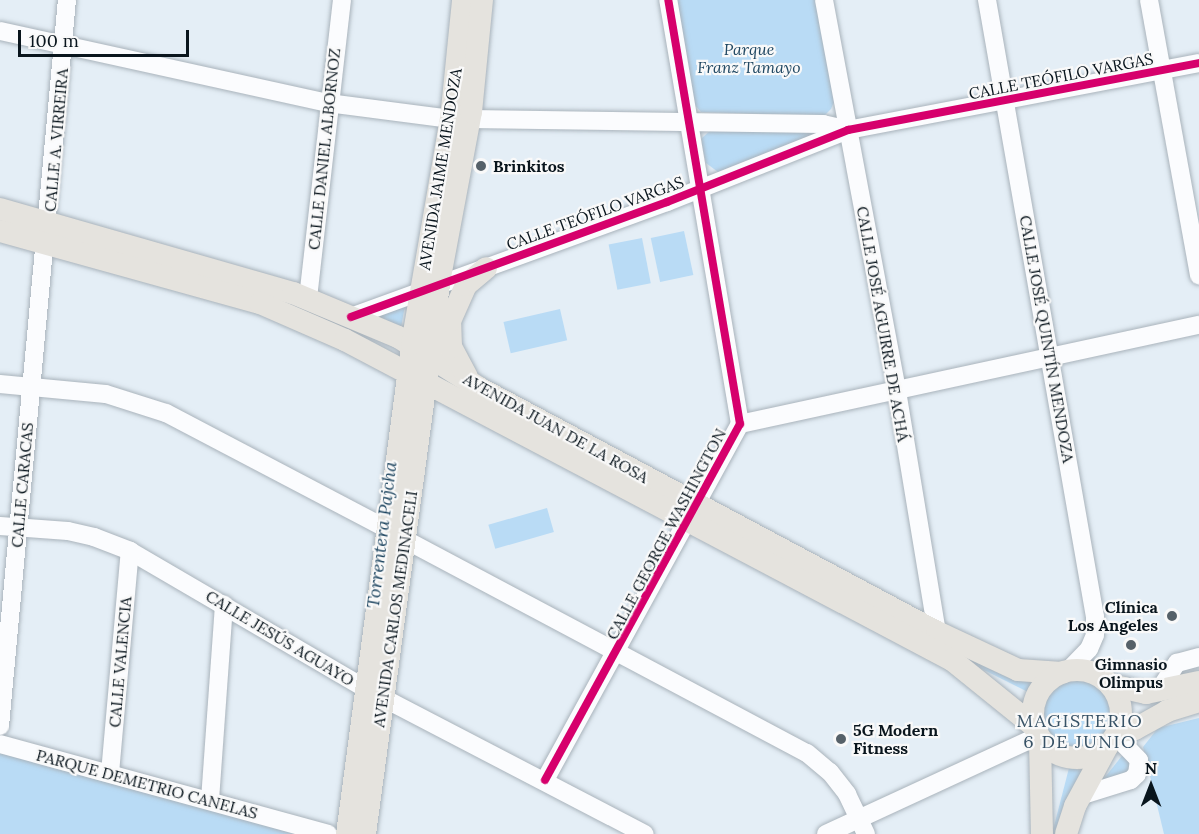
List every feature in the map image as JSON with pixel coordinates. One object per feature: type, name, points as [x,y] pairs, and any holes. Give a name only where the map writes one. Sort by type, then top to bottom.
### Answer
[{"type":"main road","name":"AVENIDA JAIME MENDOZA","points":[[430,289],[448,237],[461,119],[463,0]]},
{"type":"main road","name":"AVENIDA JAIME MENDOZA","points":[[418,379],[430,289],[482,0]]},
{"type":"main road","name":"AVENIDA JUAN DE LA ROSA","points":[[0,209],[47,233],[286,312],[693,513],[934,640],[1018,670],[1065,672]]},
{"type":"main road","name":"AVENIDA JUAN DE LA ROSA","points":[[0,231],[47,233],[308,298],[421,349],[479,388],[693,513]]},
{"type":"main road","points":[[448,237],[461,260],[486,267],[462,291],[450,321],[452,347],[457,363],[479,388]]},
{"type":"main road","name":"AVENIDA CARLOS MEDINACELI","points":[[347,834],[374,693],[418,379]]},
{"type":"main road","name":"AVENIDA JUAN DE LA ROSA","points":[[934,640],[988,686],[1037,734]]},
{"type":"main road","points":[[1042,834],[1037,734],[1033,708],[1045,683],[1065,672],[1087,671],[1110,685],[1133,692],[1158,692],[1199,682]]},
{"type":"main road","points":[[1066,834],[1080,796],[1115,738],[1121,705],[1110,685]]},
{"type":"main road","name":"AVENIDA CARLOS MEDINACELI","points":[[365,834],[374,693]]},
{"type":"main road","points":[[1037,734],[1057,753],[1070,758],[1094,755],[1115,738],[1167,711],[1199,701]]},
{"type":"street","name":"CALLE A. VIRREIRA","points":[[47,233],[67,0]]},
{"type":"street","name":"CALLE DANIEL ALBORNOZ","points":[[308,298],[328,103],[342,0]]},
{"type":"street","name":"CALLE GEORGE WASHINGTON","points":[[545,780],[740,424],[702,189],[668,0]]},
{"type":"street","name":"CALLE JOSÉ AGUIRRE DE ACHÁ","points":[[824,0],[897,391],[934,640]]},
{"type":"street","name":"CALLE JOSÉ QUINTÍN MENDOZA","points":[[987,0],[1052,359],[1095,617],[1095,635],[1089,649],[1065,672]]},
{"type":"street","points":[[1149,0],[1199,276]]},
{"type":"street","points":[[0,31],[328,103],[461,119],[689,124],[823,124],[848,130]]},
{"type":"street","name":"CALLE TEÓFILO VARGAS","points":[[351,317],[702,189],[848,130],[1199,63]]},
{"type":"street","name":"CALLE CARACAS","points":[[0,726],[47,233]]},
{"type":"street","points":[[740,424],[1199,326]]},
{"type":"street","points":[[0,384],[106,394],[166,413],[616,654],[807,753],[830,772],[863,826]]},
{"type":"street","name":"CALLE JESÚS AGUAYO","points":[[0,526],[94,537],[130,551],[374,693],[545,780],[644,834]]},
{"type":"street","name":"CALLE VALENCIA","points":[[110,773],[130,551]]},
{"type":"street","points":[[210,800],[224,604]]},
{"type":"street","points":[[1158,692],[1177,663],[1199,657]]},
{"type":"street","points":[[826,834],[863,826],[1037,734]]},
{"type":"street","points":[[1080,796],[1131,780],[1137,774],[1139,760],[1115,738]]},
{"type":"street","name":"PARQUE DEMETRIO CANELAS","points":[[0,744],[328,834]]},
{"type":"green space","name":"Parque Franz Tamayo","points":[[677,0],[816,0],[834,102],[831,109],[824,116],[701,112],[694,104]]},
{"type":"green space","points":[[711,130],[817,132],[818,134],[718,172],[706,163],[702,145],[702,138]]},
{"type":"green space","points":[[684,231],[693,275],[660,282],[651,238]]},
{"type":"green space","points":[[642,238],[651,283],[617,290],[609,244]]},
{"type":"green space","points":[[405,305],[401,328],[373,316]]},
{"type":"green space","points":[[560,309],[567,340],[511,353],[503,322]]},
{"type":"green space","points":[[547,508],[554,532],[495,549],[488,525]]},
{"type":"green space","points":[[943,641],[1015,679],[1031,683],[1028,692],[976,666]]},
{"type":"green space","points":[[1079,679],[1098,685],[1108,695],[1114,714],[1108,733],[1098,743],[1079,749],[1060,743],[1050,733],[1044,714],[1050,695],[1060,685]]},
{"type":"green space","points":[[1199,718],[1199,834],[1164,834],[1143,747],[1158,728]]},
{"type":"green space","points":[[1129,747],[1135,771],[1098,786]]},
{"type":"green space","points":[[0,750],[321,834],[0,834]]},
{"type":"green space","points":[[1069,768],[1083,771],[1057,834],[1052,834]]},
{"type":"cycle path","points":[[545,780],[740,424],[668,0]]},
{"type":"cycle path","points":[[351,317],[667,202],[848,130],[1199,63]]},
{"type":"place","name":"Brinkitos","points":[[481,166]]},
{"type":"place","name":"Clínica Los Angeles","points":[[1172,616]]},
{"type":"place","name":"Gimnasio Olimpus","points":[[1131,645]]},
{"type":"place","name":"5G Modern Fitness","points":[[841,739]]},
{"type":"district","name":"MAGISTERIO 6 DE JUNIO","points":[[1080,732]]},
{"type":"water label","name":"Torrentera Pajcha","points":[[382,535]]}]
